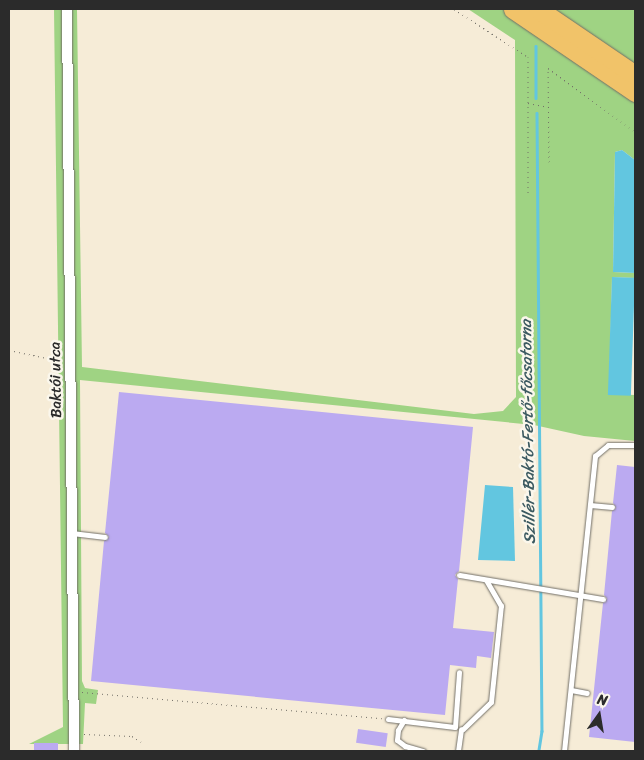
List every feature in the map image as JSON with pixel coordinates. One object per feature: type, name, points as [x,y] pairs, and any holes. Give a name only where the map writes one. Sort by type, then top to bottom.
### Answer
[{"type":"highway","points":[[513,9],[635,92]]},
{"type":"highway","points":[[538,9],[635,75]]},
{"type":"street","name":"Baktói utca","points":[[67,9],[74,751]]},
{"type":"lane","points":[[564,751],[595,456],[600,449],[613,444],[635,445]]},
{"type":"lane","points":[[590,505],[612,507]]},
{"type":"lane","points":[[72,533],[105,537]]},
{"type":"lane","points":[[459,575],[580,597],[603,599]]},
{"type":"lane","points":[[458,751],[463,730],[491,702],[501,606],[486,580]]},
{"type":"lane","points":[[455,727],[460,672]]},
{"type":"lane","points":[[571,690],[587,693]]},
{"type":"lane","points":[[388,719],[455,727],[463,730]]},
{"type":"lane","points":[[404,720],[398,730],[397,740],[405,746],[423,751]]},
{"type":"path","points":[[454,9],[528,57],[528,196]]},
{"type":"path","points":[[549,162],[548,68],[635,132]]},
{"type":"path","points":[[527,103],[548,107]]},
{"type":"path","points":[[9,350],[71,362]]},
{"type":"path","points":[[74,691],[388,719]]},
{"type":"path","points":[[74,733],[132,736],[143,743]]},
{"type":"green space","points":[[54,9],[77,9],[82,367],[474,414],[503,411],[516,397],[515,40],[468,9],[635,9],[635,160],[622,150],[615,152],[613,272],[635,273],[635,278],[612,277],[609,394],[635,395],[635,441],[584,436],[534,425],[80,380],[82,681],[85,688],[98,690],[96,704],[85,703],[83,744],[29,744],[63,727]]},
{"type":"water","points":[[622,150],[635,160],[635,273],[613,272],[615,152]]},
{"type":"water","points":[[612,277],[635,278],[631,396],[608,395]]},
{"type":"water","points":[[485,485],[513,487],[515,561],[478,560]]},
{"type":"building","points":[[119,392],[473,427],[459,571],[455,575],[458,579],[453,628],[494,632],[491,658],[477,656],[476,668],[450,665],[445,715],[91,681],[104,541],[109,537],[105,533]]},
{"type":"building","points":[[617,465],[635,467],[635,742],[589,737],[603,603],[607,599],[604,595],[612,511],[616,508],[613,503]]},
{"type":"building","points":[[358,729],[388,733],[386,747],[356,743]]},
{"type":"building","points":[[34,743],[58,743],[58,751],[34,751]]},
{"type":"waterway","name":"Szillér-Baktó-Fertő-főcsatorna","points":[[536,46],[536,98]]},
{"type":"waterway","name":"Szillér-Baktó-Fertő-főcsatorna","points":[[537,113],[542,731],[539,751]]}]
